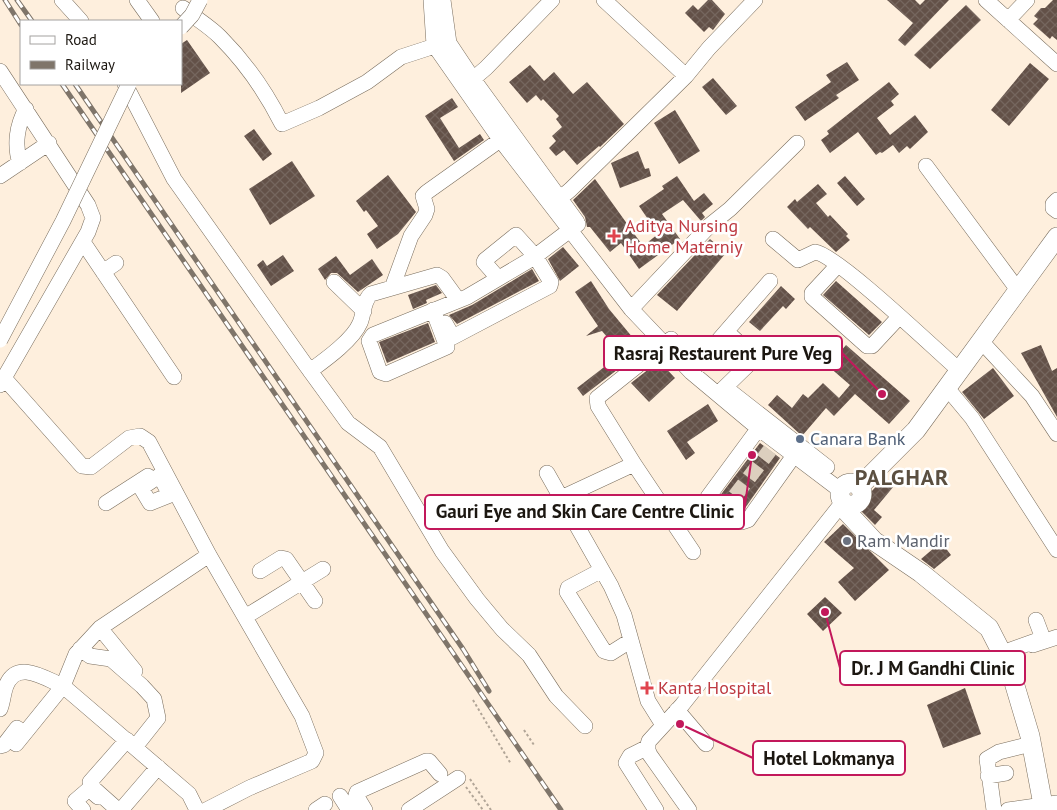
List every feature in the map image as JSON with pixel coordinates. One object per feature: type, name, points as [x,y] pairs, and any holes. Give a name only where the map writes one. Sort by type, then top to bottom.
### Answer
[{"type":"main road","points":[[1048,806],[1010,669],[989,628],[921,573],[874,541],[846,512],[848,490],[916,430],[1018,290],[1054,248]]},
{"type":"street","points":[[62,0],[80,20]]},
{"type":"street","points":[[137,0],[151,20]]},
{"type":"street","points":[[182,26],[192,15],[200,0]]},
{"type":"street","points":[[182,27],[191,26],[198,20],[208,0]]},
{"type":"street","points":[[431,0],[442,44],[506,135],[634,306],[694,368],[762,423],[776,441],[797,450],[848,490],[677,710],[649,741],[650,755],[688,810]]},
{"type":"street","points":[[442,44],[443,0]]},
{"type":"street","points":[[468,83],[552,0]]},
{"type":"street","points":[[604,0],[686,76]]},
{"type":"street","points":[[556,202],[686,76],[709,48],[755,0]]},
{"type":"street","points":[[986,0],[1057,64]]},
{"type":"street","points":[[1008,20],[1027,0]]},
{"type":"street","points":[[182,10],[219,36],[268,97],[282,124],[319,108],[367,82],[401,57],[442,44]]},
{"type":"street","points":[[0,72],[49,143],[93,218],[83,242],[2,381],[82,466],[91,467],[129,438],[140,436],[149,442],[159,471],[302,716],[316,753],[312,761],[249,788],[206,810]]},
{"type":"street","points":[[126,85],[174,178],[310,371],[348,423],[380,447],[437,542],[477,598],[502,629],[529,655],[556,696],[585,726]]},
{"type":"street","points":[[0,340],[63,221],[129,85]]},
{"type":"street","points":[[20,162],[17,142],[20,121],[26,109]]},
{"type":"street","points":[[392,288],[411,236],[425,215],[424,196],[506,135]]},
{"type":"street","points":[[0,176],[49,143]]},
{"type":"street","points":[[634,306],[710,225],[730,209],[797,143]]},
{"type":"street","points":[[926,166],[1018,290]]},
{"type":"street","points":[[1057,200],[1053,204],[1057,212]]},
{"type":"street","points":[[436,309],[447,347],[386,374],[380,372],[369,341],[373,335],[436,309],[458,300],[535,256],[574,226]]},
{"type":"street","points":[[436,309],[453,337],[550,286],[551,282],[535,256],[516,235],[484,262],[498,278]]},
{"type":"street","points":[[773,240],[798,260],[814,252],[819,252],[835,269],[896,321],[959,370]]},
{"type":"street","points":[[83,242],[174,377]]},
{"type":"street","points":[[103,272],[116,263]]},
{"type":"street","points":[[835,269],[812,293],[812,297],[867,346],[872,346],[896,321]]},
{"type":"street","points":[[310,371],[338,349],[360,324],[367,297],[371,294],[437,275],[442,278],[458,300]]},
{"type":"street","points":[[694,368],[770,281]]},
{"type":"street","points":[[334,282],[364,311]]},
{"type":"street","points":[[722,391],[753,360],[752,355],[727,332]]},
{"type":"street","points":[[667,341],[597,398],[598,406],[634,464],[693,552]]},
{"type":"street","points":[[981,342],[1032,396],[1057,434]]},
{"type":"street","points":[[947,388],[972,418],[1057,550]]},
{"type":"street","points":[[762,423],[708,497],[711,503],[742,522],[748,520],[797,450]]},
{"type":"street","points":[[561,498],[634,464]]},
{"type":"street","points":[[159,471],[141,488],[150,503],[172,493]]},
{"type":"street","points":[[106,503],[159,471]]},
{"type":"street","points":[[547,473],[602,570],[624,615],[648,701],[663,725]]},
{"type":"street","points":[[16,744],[63,686],[76,654],[100,628],[209,555]]},
{"type":"street","points":[[260,571],[281,558],[286,559],[316,601]]},
{"type":"street","points":[[245,617],[323,569]]},
{"type":"street","points":[[602,570],[568,588],[567,592],[604,651],[611,653],[630,641]]},
{"type":"street","points":[[1003,655],[1041,639],[1042,636],[1036,620]]},
{"type":"street","points":[[100,628],[157,696]]},
{"type":"street","points":[[1003,655],[1057,636]]},
{"type":"street","points":[[80,649],[90,656],[111,659],[154,699],[158,718],[131,744],[106,775],[90,782],[90,786],[120,810],[158,767]]},
{"type":"street","points":[[0,709],[8,681],[21,671],[32,673],[63,686],[189,794],[196,810]]},
{"type":"street","points":[[677,710],[706,744]]},
{"type":"street","points":[[0,746],[4,746],[22,721],[31,726]]},
{"type":"street","points":[[994,810],[986,764],[990,757],[1031,744]]},
{"type":"street","points":[[648,747],[630,756],[626,763],[649,806]]},
{"type":"street","points":[[365,810],[356,795],[357,792],[373,784],[426,761],[429,761],[440,774]]},
{"type":"street","points":[[988,776],[1006,773]]},
{"type":"street","points":[[409,810],[463,778]]},
{"type":"street","points":[[83,810],[76,804],[76,801],[89,789],[110,810]]},
{"type":"street","points":[[340,796],[349,810]]},
{"type":"street","points":[[1008,810],[1048,806]]},
{"type":"path","points":[[473,700],[512,764]]},
{"type":"path","points":[[524,730],[534,745]]},
{"type":"path","points":[[463,778],[483,810]]},
{"type":"path","points":[[463,778],[492,810]]},
{"type":"building","points":[[708,0],[712,0],[725,14],[713,30],[709,27],[704,32],[685,13],[693,5],[698,10]]},
{"type":"building","points":[[887,0],[915,0],[920,5],[925,0],[949,0],[905,46],[898,40],[913,23]]},
{"type":"building","points":[[1053,0],[1057,0],[1057,40],[1052,36],[1050,39],[1033,24],[1038,19],[1034,16],[1041,8],[1045,8]]},
{"type":"building","points":[[966,5],[981,20],[930,69],[914,55]]},
{"type":"building","points":[[187,40],[210,73],[181,93],[182,85],[182,43]]},
{"type":"building","points":[[847,62],[859,80],[836,95],[839,98],[805,121],[795,107],[831,82],[826,75]]},
{"type":"building","points":[[1030,63],[1049,79],[1009,126],[991,110]]},
{"type":"building","points":[[530,65],[544,81],[554,72],[573,94],[587,82],[624,124],[600,147],[577,165],[564,150],[556,156],[549,148],[556,141],[552,136],[562,127],[556,119],[559,116],[543,99],[541,101],[536,95],[527,103],[509,82]]},
{"type":"building","points":[[713,78],[737,106],[726,115],[702,87]]},
{"type":"building","points":[[889,82],[899,94],[891,101],[894,105],[877,118],[890,135],[915,115],[928,132],[910,149],[907,146],[899,153],[893,145],[876,155],[858,132],[830,153],[821,140],[829,134],[827,131]]},
{"type":"building","points":[[452,98],[458,107],[440,118],[459,148],[480,134],[484,140],[454,161],[425,116]]},
{"type":"building","points":[[675,110],[700,151],[679,164],[654,123]]},
{"type":"building","points":[[254,129],[272,154],[263,161],[244,136]]},
{"type":"building","points":[[638,151],[645,169],[649,168],[651,176],[620,188],[611,163]]},
{"type":"building","points":[[292,161],[315,196],[270,225],[249,189]]},
{"type":"building","points":[[388,175],[416,212],[398,234],[377,249],[367,234],[378,226],[366,210],[364,212],[356,201]]},
{"type":"building","points":[[677,176],[694,201],[704,193],[713,204],[702,213],[705,217],[701,221],[683,200],[662,214],[680,239],[639,269],[621,243],[610,252],[590,227],[587,227],[585,217],[573,200],[595,179],[643,246],[658,234],[639,206],[664,189],[662,186]]},
{"type":"building","points":[[845,176],[865,199],[857,206],[837,183]]},
{"type":"building","points":[[818,184],[827,194],[816,203],[828,217],[830,215],[848,234],[846,236],[850,240],[836,252],[810,227],[808,229],[787,207],[795,199],[797,202]]},
{"type":"building","points":[[710,239],[726,253],[677,311],[657,295]]},
{"type":"building","points":[[563,247],[579,266],[560,281],[548,259]]},
{"type":"building","points":[[283,255],[294,271],[271,286],[257,265],[263,260],[267,266]]},
{"type":"building","points":[[336,256],[350,275],[372,259],[383,275],[358,292],[337,273],[331,273],[325,280],[318,269]]},
{"type":"building","points":[[532,269],[539,281],[457,324],[449,315],[472,305]]},
{"type":"building","points":[[591,281],[609,309],[643,350],[583,396],[577,388],[621,354],[602,331],[586,336],[598,326],[575,292]]},
{"type":"building","points":[[836,281],[882,322],[869,335],[823,295]]},
{"type":"building","points":[[436,285],[442,293],[426,300],[427,303],[413,309],[408,295]]},
{"type":"building","points":[[781,286],[795,299],[786,309],[783,306],[760,331],[749,322]]},
{"type":"building","points":[[428,323],[435,342],[387,363],[379,342]]},
{"type":"building","points":[[846,345],[910,401],[889,424],[855,394],[834,416],[826,408],[802,436],[768,405],[777,395],[792,408],[803,394],[808,398],[823,383],[839,398],[850,385],[828,366]]},
{"type":"building","points":[[1041,345],[1052,371],[1057,368],[1057,417],[1021,353]]},
{"type":"building","points":[[659,361],[675,378],[649,402],[631,383]]},
{"type":"building","points":[[993,368],[1014,396],[984,419],[962,392]]},
{"type":"building","points":[[708,404],[718,421],[687,442],[695,453],[686,460],[667,431]]},
{"type":"building","points":[[760,443],[780,458],[743,511],[719,497]]},
{"type":"building","points":[[884,478],[894,486],[874,510],[882,517],[875,525],[857,507]]},
{"type":"building","points":[[843,524],[889,570],[855,601],[838,582],[854,568],[824,542]]},
{"type":"building","points":[[941,542],[951,555],[934,569],[921,559]]},
{"type":"building","points":[[825,597],[842,613],[823,631],[807,614]]},
{"type":"building","points":[[965,688],[981,734],[943,748],[927,705]]},
{"type":"tunnel","points":[[735,496],[770,450]]},
{"type":"railway","points":[[5,0],[20,23]]},
{"type":"railway","points":[[17,0],[31,20]]},
{"type":"railway","points":[[63,85],[561,810]]},
{"type":"railway","points":[[76,85],[463,649],[489,691]]},
{"type":"place","name":"Aditya Nursing Home Materniy","points":[[614,236]]},
{"type":"place","name":"Rasraj Restaurent Pure Veg","points":[[882,394]]},
{"type":"place","name":"Canara Bank","points":[[800,439]]},
{"type":"place","name":"Gauri Eye and Skin Care Centre Clinic","points":[[752,455]]},
{"type":"place","name":"Ram Mandir","points":[[847,541]]},
{"type":"place","name":"Dr. J M Gandhi Clinic","points":[[825,612]]},
{"type":"place","name":"Kanta Hospital","points":[[647,688]]},
{"type":"place","name":"Hotel Lokmanya","points":[[680,724]]},
{"type":"district","name":"PALGHAR","points":[[902,477]]}]
